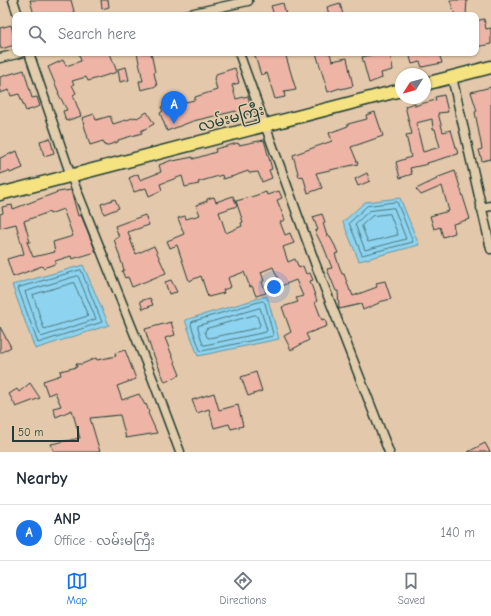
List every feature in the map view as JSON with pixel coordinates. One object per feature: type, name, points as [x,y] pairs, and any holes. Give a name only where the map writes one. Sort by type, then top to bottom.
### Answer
[{"type":"main road","points":[[431,82],[491,67]]},
{"type":"main road","name":"လမ်းမကြီး","points":[[0,194],[395,92]]},
{"type":"street","points":[[13,0],[17,12]]},
{"type":"street","points":[[197,12],[248,1]]},
{"type":"street","points":[[222,6],[224,12]]},
{"type":"street","points":[[0,58],[12,55]]},
{"type":"street","points":[[30,56],[71,176],[153,380],[180,452]]},
{"type":"street","points":[[240,56],[315,263],[389,452]]},
{"type":"street","points":[[452,77],[491,249]]},
{"type":"street","points":[[481,208],[491,206]]},
{"type":"water","points":[[400,198],[419,245],[359,261],[343,222],[365,202]]},
{"type":"water","points":[[83,265],[109,325],[35,349],[12,285]]},
{"type":"water","points":[[267,296],[279,339],[198,356],[185,320]]},
{"type":"building","points":[[30,0],[71,0],[74,12],[33,12]]},
{"type":"building","points":[[101,0],[108,0],[109,7],[102,9]]},
{"type":"building","points":[[450,0],[467,0],[466,12],[454,12]]},
{"type":"building","points":[[283,3],[285,12],[273,12],[271,6]]},
{"type":"building","points":[[340,3],[342,12],[328,12],[327,7]]},
{"type":"building","points":[[484,19],[486,29],[491,28],[491,44],[479,46],[479,20]]},
{"type":"building","points":[[11,25],[12,46],[1,49],[0,28]]},
{"type":"building","points":[[79,56],[111,56],[117,72],[88,81],[86,77],[72,81],[74,84],[72,85],[76,93],[73,95],[81,116],[66,121],[63,111],[67,110],[58,93],[48,67],[63,60],[66,66],[81,61]]},
{"type":"building","points":[[138,56],[152,56],[157,86],[141,90],[139,81],[143,81]]},
{"type":"building","points":[[255,56],[286,56],[296,90],[284,92],[285,97],[275,99],[267,73],[261,75]]},
{"type":"building","points":[[317,56],[331,56],[332,61],[347,58],[353,86],[328,92]]},
{"type":"building","points":[[391,56],[393,70],[381,73],[382,78],[369,83],[362,57]]},
{"type":"building","points":[[410,56],[440,56],[442,63],[422,67],[420,62],[412,64]]},
{"type":"building","points":[[126,67],[129,80],[120,82],[118,69]]},
{"type":"building","points":[[235,68],[239,83],[232,85],[236,99],[248,96],[252,113],[237,117],[236,111],[193,121],[167,131],[160,113],[163,111],[161,107],[195,100],[195,97],[217,90],[214,78],[216,77],[216,74]]},
{"type":"building","points":[[24,70],[32,98],[37,97],[40,106],[26,111],[19,94],[11,96],[9,90],[0,93],[0,77]]},
{"type":"building","points":[[491,87],[491,159],[482,161],[479,150],[482,149],[475,112],[477,111],[471,92]]},
{"type":"building","points":[[444,95],[448,112],[438,113],[443,132],[451,130],[458,154],[410,168],[412,174],[400,178],[396,162],[411,157],[406,135],[412,134],[405,106],[412,104],[415,104],[415,106],[420,104],[431,104],[431,101],[436,100],[435,97]],"holes":[[[432,119],[433,129],[435,129],[440,147],[423,152],[416,123]]]},
{"type":"building","points":[[147,112],[154,124],[141,131],[142,133],[118,140],[118,142],[105,146],[103,141],[90,145],[82,118],[94,114],[96,120],[110,116],[113,124],[136,117],[137,118]]},
{"type":"building","points":[[375,112],[383,136],[351,147],[358,164],[316,173],[322,188],[308,193],[303,176],[299,177],[293,155],[332,141],[329,133],[348,126],[348,124],[367,119],[366,115]]},
{"type":"building","points":[[50,138],[54,153],[44,156],[40,141]]},
{"type":"building","points":[[264,140],[272,169],[269,170],[272,178],[262,182],[258,172],[249,173],[248,171],[223,179],[222,175],[198,182],[199,184],[185,187],[182,176],[160,184],[162,190],[149,196],[146,188],[134,192],[129,178],[138,174],[140,180],[161,172],[159,165],[172,160],[193,157],[193,159],[216,152],[215,149],[238,143],[239,145]]},
{"type":"building","points":[[17,151],[23,168],[10,173],[9,171],[0,174],[0,158]]},
{"type":"building","points":[[455,171],[470,219],[453,224],[455,233],[443,237],[440,227],[434,229],[430,216],[449,211],[442,186],[421,195],[416,189],[437,179],[436,178]]},
{"type":"building","points":[[367,173],[370,181],[358,186],[355,179]]},
{"type":"building","points":[[71,190],[78,216],[81,215],[96,252],[72,259],[71,256],[55,261],[55,264],[43,268],[42,266],[13,277],[7,259],[24,254],[16,224],[0,228],[0,214],[3,213],[2,207],[12,205],[13,209],[58,192]],"holes":[[[63,209],[73,236],[53,242],[55,252],[33,257],[27,242],[30,242],[24,221],[49,212],[50,214]]]},
{"type":"building","points":[[279,191],[282,198],[277,200],[285,220],[280,222],[285,235],[290,233],[294,243],[283,247],[288,262],[295,259],[299,268],[303,266],[306,274],[310,273],[313,280],[310,281],[317,301],[315,302],[322,320],[325,319],[327,326],[306,334],[309,340],[291,350],[284,336],[291,332],[282,307],[298,302],[296,298],[303,296],[296,280],[281,286],[273,267],[261,272],[264,281],[262,282],[266,293],[256,296],[252,286],[250,287],[244,272],[228,278],[231,287],[223,290],[224,293],[208,297],[201,276],[189,281],[177,245],[170,248],[167,241],[184,234],[178,218],[185,216],[186,219],[200,215],[196,205],[207,201],[207,199],[214,197],[216,202],[233,196],[237,206],[219,212],[226,233],[242,226],[241,223],[243,222],[236,201],[266,192],[267,195]]},
{"type":"building","points":[[115,199],[119,208],[104,214],[101,204]]},
{"type":"building","points":[[322,214],[327,236],[329,235],[335,246],[338,253],[335,254],[342,274],[344,274],[353,296],[377,287],[376,283],[385,281],[391,299],[379,302],[363,310],[361,304],[339,309],[338,291],[336,291],[327,269],[332,268],[323,245],[315,231],[318,230],[313,217]]},
{"type":"building","points":[[145,215],[149,225],[128,232],[132,244],[136,254],[154,246],[166,273],[132,287],[128,277],[125,278],[122,271],[124,270],[114,239],[119,237],[115,226]]},
{"type":"building","points":[[171,280],[177,292],[169,294],[165,282]]},
{"type":"building","points":[[150,298],[153,305],[143,309],[140,301]]},
{"type":"building","points":[[171,322],[175,335],[165,338],[180,375],[165,382],[150,346],[145,329]]},
{"type":"building","points":[[0,327],[11,347],[0,353]]},
{"type":"building","points":[[125,350],[136,379],[117,386],[122,400],[139,394],[145,405],[146,404],[148,413],[157,433],[126,438],[120,415],[90,418],[100,452],[54,452],[51,444],[80,438],[72,410],[56,417],[53,408],[61,406],[55,392],[48,395],[43,381],[61,375],[60,371],[77,367],[76,364],[82,364],[96,358],[97,360],[116,356],[115,353]]},
{"type":"building","points":[[256,372],[262,391],[248,396],[241,377]]},
{"type":"building","points":[[30,383],[40,398],[16,407],[9,394],[17,389],[19,392]]},
{"type":"building","points":[[214,393],[219,410],[238,405],[243,426],[231,429],[229,424],[214,428],[209,409],[197,413],[192,400]]},
{"type":"building","points":[[485,443],[490,452],[468,452]]},
{"type":"place","name":"ANP","points":[[174,124]]}]
